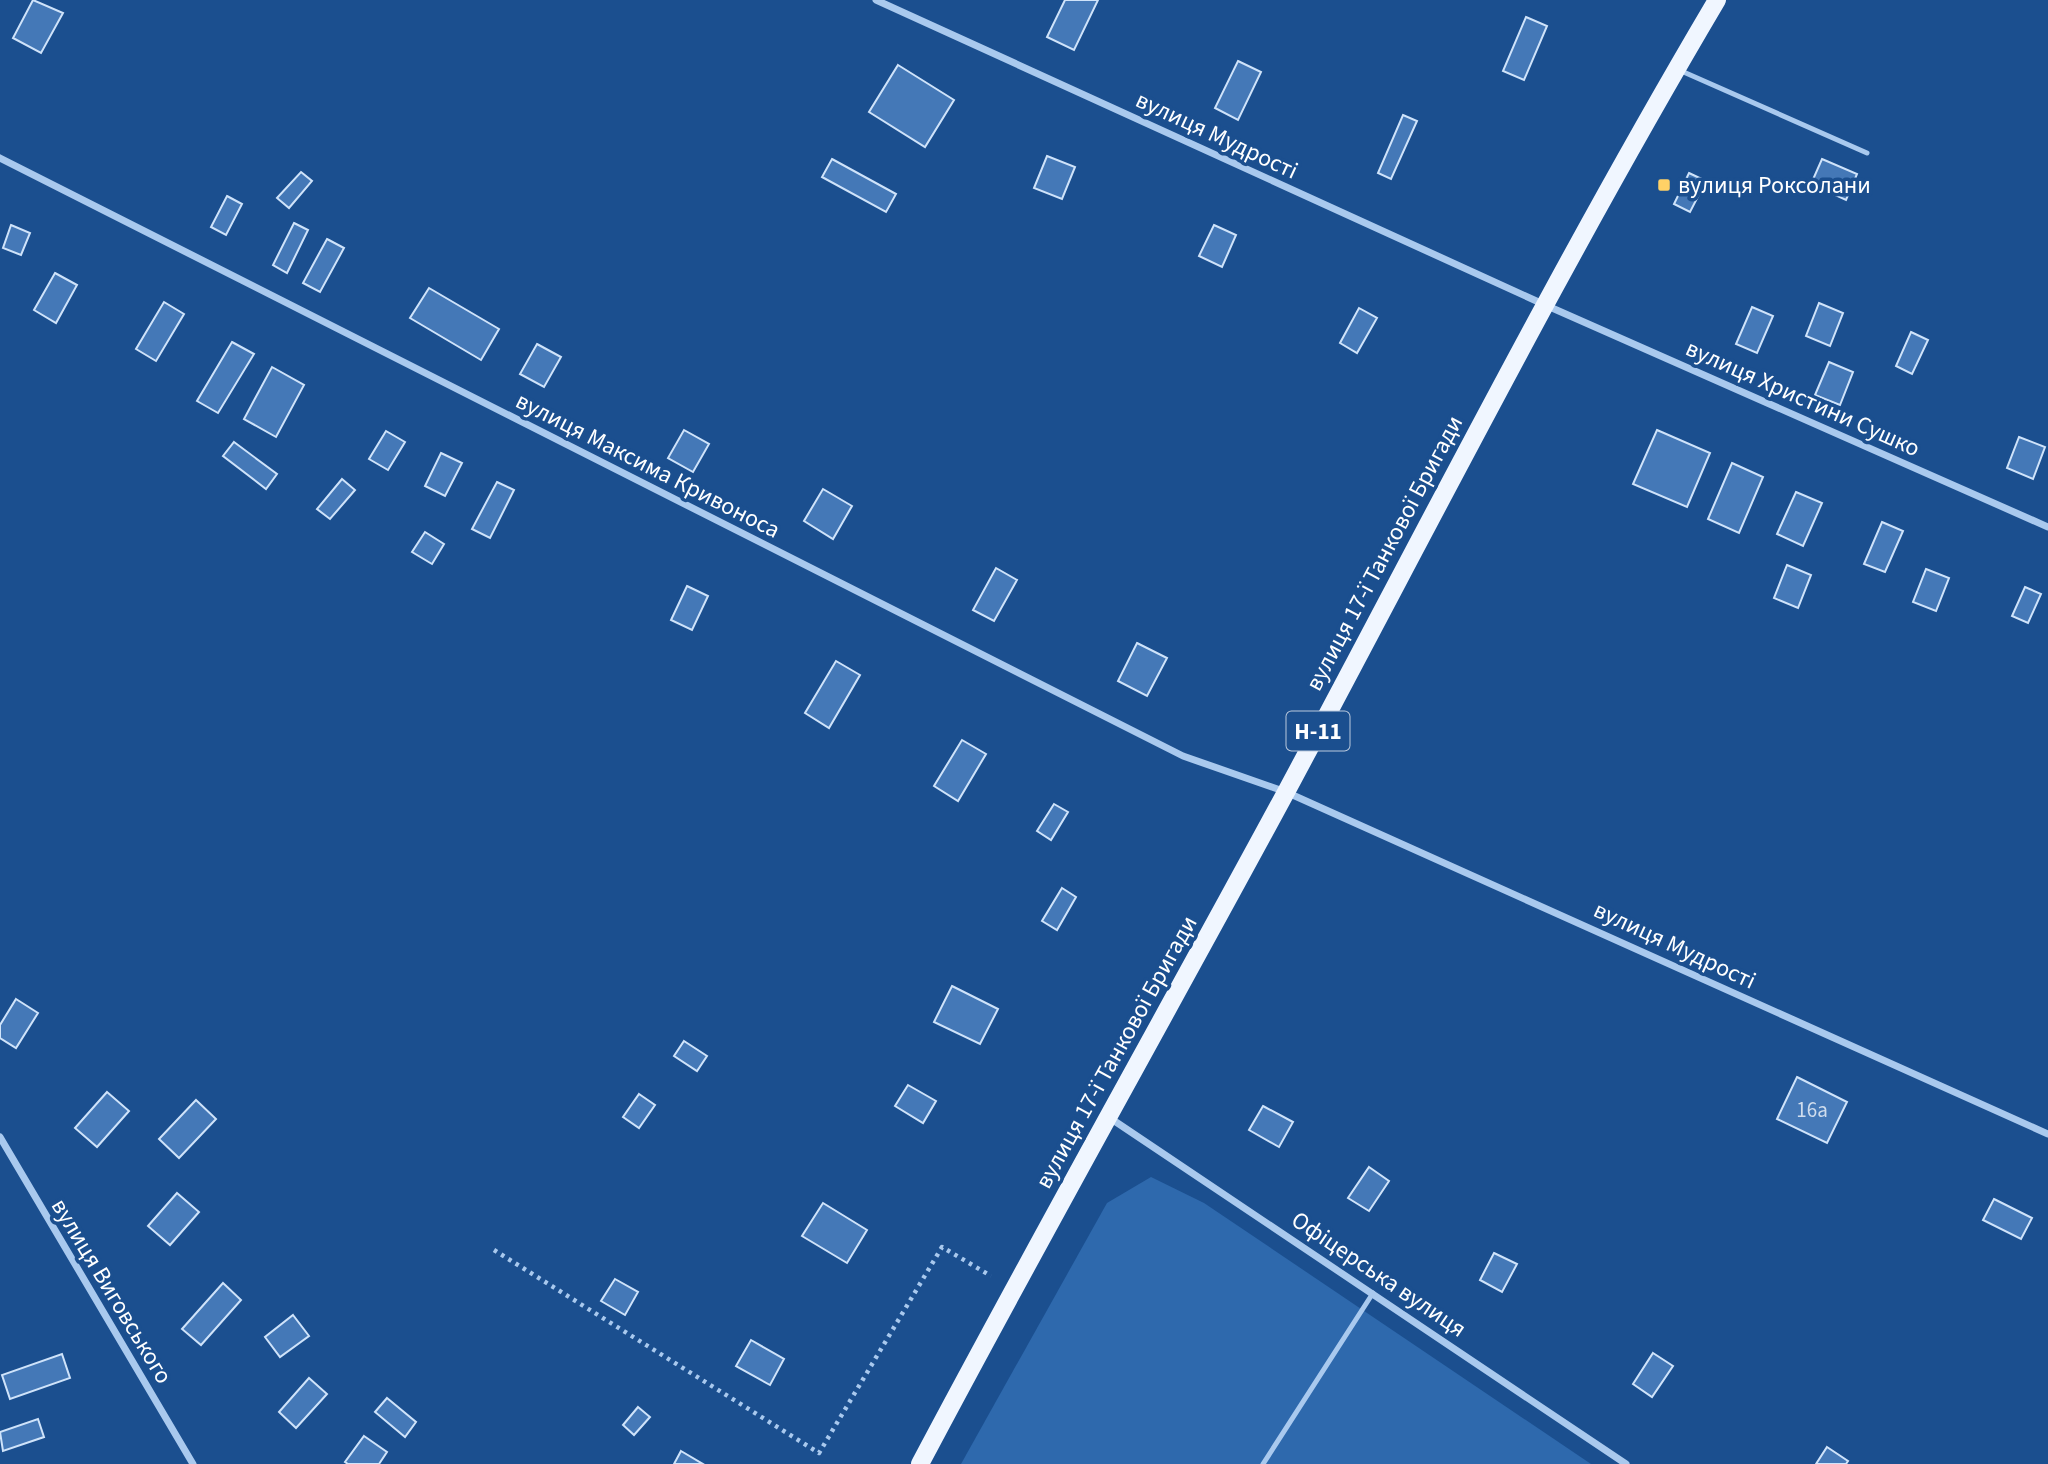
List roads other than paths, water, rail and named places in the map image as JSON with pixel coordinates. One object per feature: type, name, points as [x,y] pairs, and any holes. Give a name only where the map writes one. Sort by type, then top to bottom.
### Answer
[{"type":"main road","name":"вулиця 17-ї Танкової Бригади","points":[[920,1464],[1012,1289],[1110,1117],[1286,792],[1543,304],[1717,0]]},
{"type":"street","name":"вулиця Мудрості","points":[[876,0],[1543,304]]},
{"type":"street","name":"вулиця Максима Кривоноса","points":[[0,158],[1182,756],[1286,792]]},
{"type":"street","name":"вулиця Христини Сушко","points":[[1543,304],[2048,527]]},
{"type":"street","name":"вулиця Мудрості","points":[[1286,792],[2048,1134]]},
{"type":"street","name":"Офіцерська вулиця","points":[[1110,1117],[1374,1292],[1626,1464]]},
{"type":"street","name":"вулиця Виговського","points":[[0,1137],[193,1464]]},
{"type":"lane","points":[[1676,69],[1867,153]]},
{"type":"lane","points":[[1263,1464],[1374,1292]]},
{"type":"place","name":"вулиця Роксолани","points":[[1664,185]]}]
